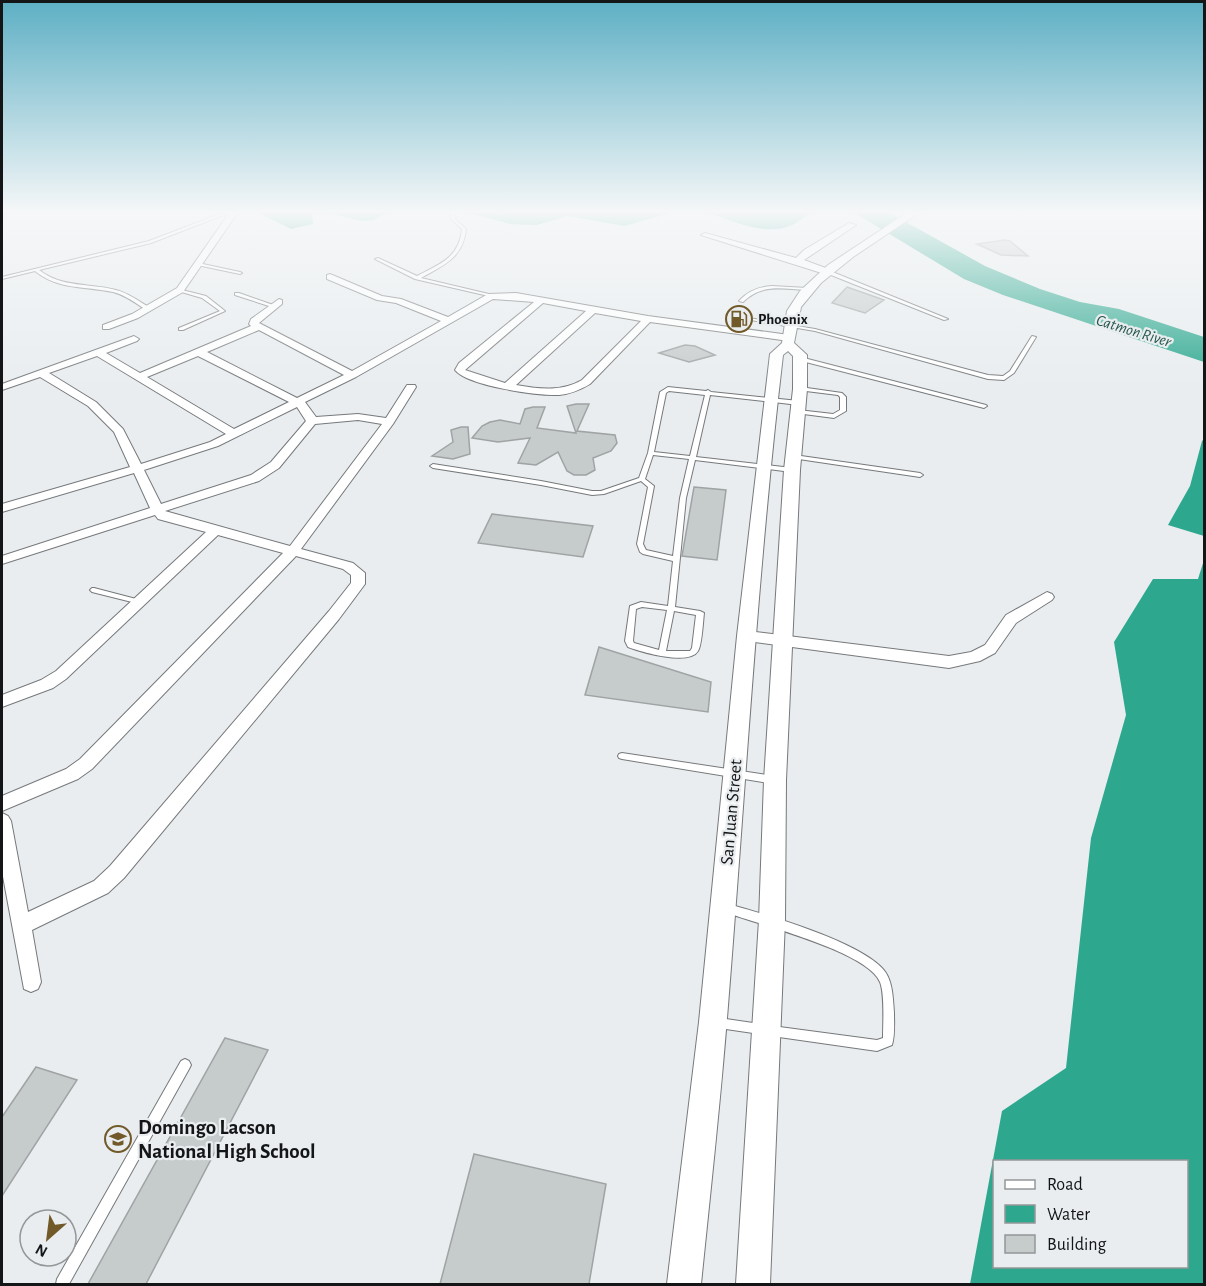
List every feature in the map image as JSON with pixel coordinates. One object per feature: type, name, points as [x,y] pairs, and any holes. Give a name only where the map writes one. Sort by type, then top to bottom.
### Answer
[{"type":"main road","name":"San Juan Street","points":[[753,1284],[772,921],[775,780],[793,463],[799,402],[792,341],[794,308],[807,289],[828,272]]},
{"type":"main road","name":"San Juan Street","points":[[684,1284],[713,1022],[734,773],[771,400],[777,354],[792,341]]},
{"type":"street","points":[[106,327],[148,309],[180,290],[192,272]]},
{"type":"street","points":[[330,277],[380,298],[398,301],[448,320]]},
{"type":"street","points":[[2,508],[198,450],[352,375],[491,296],[509,295],[792,341]]},
{"type":"street","points":[[542,300],[463,365],[460,370],[466,374],[509,385],[553,393],[580,387],[648,319]]},
{"type":"street","points":[[276,304],[254,321],[254,324],[352,375]]},
{"type":"street","points":[[509,385],[594,309]]},
{"type":"street","points":[[141,376],[258,327]]},
{"type":"street","points":[[2,387],[134,339]]},
{"type":"street","points":[[98,352],[234,434]]},
{"type":"street","points":[[199,352],[304,406],[312,421]]},
{"type":"street","points":[[22,925],[101,887],[117,872],[358,584],[358,573],[348,566],[168,519],[158,511],[139,468],[119,431],[108,418],[92,404],[40,372]]},
{"type":"street","points":[[2,804],[72,774],[87,764],[293,551],[389,422],[411,387]]},
{"type":"street","points":[[2,560],[245,482],[267,471],[312,421],[358,417],[389,422]]},
{"type":"street","points":[[2,701],[47,684],[61,675],[215,531]]},
{"type":"street","points":[[747,636],[949,662],[975,657],[990,649],[1011,619],[1047,597]]},
{"type":"street","points":[[2,821],[31,982]]},
{"type":"lane","points":[[2,278],[27,272]]},
{"type":"lane","points":[[39,272],[45,277],[65,283],[123,294],[148,309]]},
{"type":"lane","points":[[235,272],[240,273]]},
{"type":"lane","points":[[404,272],[417,278],[491,296]]},
{"type":"lane","points":[[417,278],[428,272]]},
{"type":"lane","points":[[828,272],[946,319]]},
{"type":"lane","points":[[741,301],[753,290],[807,289]]},
{"type":"lane","points":[[180,290],[204,297],[224,311],[181,329]]},
{"type":"lane","points":[[237,294],[276,304]]},
{"type":"lane","points":[[739,317],[792,341],[984,406]]},
{"type":"lane","points":[[792,341],[1004,378],[1012,372],[1034,337]]},
{"type":"lane","points":[[642,479],[651,453],[663,392],[676,389],[799,402],[840,394],[843,397],[843,411],[834,416],[799,402]]},
{"type":"lane","points":[[662,652],[671,608],[683,498],[708,392]]},
{"type":"lane","points":[[651,453],[764,466],[793,463],[920,475]]},
{"type":"lane","points":[[434,466],[541,483],[592,494],[602,493],[642,479]]},
{"type":"lane","points":[[642,479],[651,486],[640,544],[643,552],[675,560]]},
{"type":"lane","points":[[94,590],[140,602]]},
{"type":"lane","points":[[641,604],[700,613],[696,649],[693,654],[662,652],[631,645],[629,641],[633,608],[641,604]]},
{"type":"lane","points":[[622,756],[775,780]]},
{"type":"lane","points":[[713,1022],[877,1046],[888,1041],[889,1028],[884,978],[877,969],[863,959],[772,921],[724,908]]},
{"type":"lane","points":[[62,1284],[185,1065]]},
{"type":"water","name":"Catmon River","points":[[952,272],[999,272],[1080,302],[1119,309],[1204,337],[1204,362],[1003,295]]},
{"type":"water","points":[[1204,439],[1204,536],[1168,525],[1190,486]]},
{"type":"water","points":[[1204,560],[1204,1284],[970,1284],[1002,1111],[1066,1068],[1091,838],[1126,715],[1114,642],[1153,579],[1198,579]]},
{"type":"building","points":[[847,287],[884,300],[865,313],[832,303]]},
{"type":"building","points":[[685,345],[695,346],[715,355],[689,362],[659,353]]},
{"type":"building","points":[[589,404],[577,431],[615,435],[617,443],[611,451],[593,458],[595,470],[586,475],[574,475],[567,471],[558,452],[536,465],[518,463],[530,438],[498,442],[472,438],[482,426],[490,422],[500,420],[520,424],[525,409],[533,407],[545,407],[537,428],[576,433],[567,406]]},
{"type":"building","points":[[468,427],[470,454],[453,459],[432,456],[453,442],[451,430]]},
{"type":"building","points":[[694,487],[726,490],[717,560],[682,556]]},
{"type":"building","points":[[492,514],[593,526],[583,557],[478,543]]},
{"type":"building","points":[[599,647],[711,682],[708,712],[585,695]]},
{"type":"building","points":[[225,1038],[268,1050],[146,1284],[88,1284]]},
{"type":"building","points":[[36,1067],[77,1080],[2,1196],[2,1117]]},
{"type":"building","points":[[474,1154],[606,1184],[589,1284],[440,1284]]},
{"type":"place","name":"Phoenix","points":[[739,319]]},
{"type":"place","name":"Domingo Lacson National High School","points":[[118,1139]]}]
